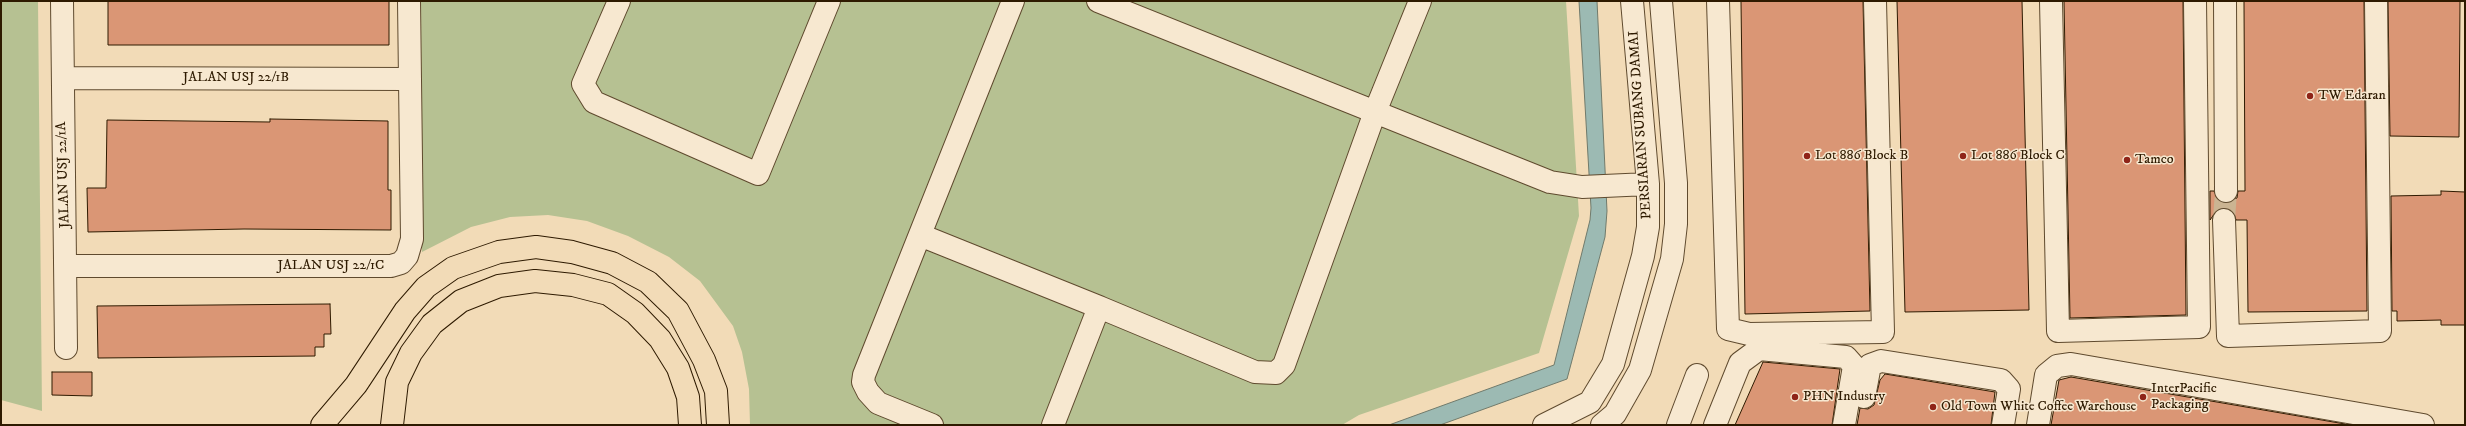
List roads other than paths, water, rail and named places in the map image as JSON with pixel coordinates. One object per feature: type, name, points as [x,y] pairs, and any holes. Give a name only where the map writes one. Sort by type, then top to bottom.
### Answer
[{"type":"highway","points":[[322,425],[356,385],[405,311],[426,287],[453,268],[499,252],[536,247],[572,252],[612,263],[648,282],[678,311],[704,360],[716,391],[718,425]]},
{"type":"highway","points":[[392,425],[398,382],[412,352],[432,324],[461,301],[499,286],[535,281],[573,285],[608,294],[636,313],[660,339],[678,368],[688,397],[690,425]]},
{"type":"street","name":"JALAN USJ 22/1A","points":[[62,1],[67,266],[66,348]]},
{"type":"street","name":"JALAN USJ 22/1C","points":[[67,266],[391,266],[401,263],[407,256],[412,239],[408,79],[409,1]]},
{"type":"street","points":[[619,1],[583,84],[594,102],[758,174],[830,1]]},
{"type":"street","points":[[932,425],[878,403],[868,392],[863,382],[864,375],[1013,1]]},
{"type":"street","points":[[1098,1],[1550,182],[1582,187],[1616,184],[1648,184]]},
{"type":"street","points":[[920,236],[1099,307],[1255,372],[1276,373],[1284,365],[1290,353],[1374,112],[1420,1]]},
{"type":"street","name":"PERSIARAN SUBANG DAMAI","points":[[1544,425],[1590,402],[1612,364],[1643,256],[1648,227],[1648,184],[1632,1]]},
{"type":"street","name":"PERSIARAN SUBANG DAMAI","points":[[1602,425],[1615,414],[1640,370],[1672,259],[1676,224],[1676,183],[1661,1]]},
{"type":"street","points":[[1718,1],[1728,329],[1749,334],[1883,332],[1876,1]]},
{"type":"street","points":[[2051,1],[2058,330],[2199,327],[2195,1]]},
{"type":"street","points":[[2225,1],[2226,191]]},
{"type":"street","points":[[2224,220],[2228,336],[2380,330],[2376,1]]},
{"type":"street","name":"JALAN USJ 22/1B","points":[[63,78],[408,79]]},
{"type":"street","points":[[1053,425],[1099,307]]},
{"type":"street","points":[[1715,425],[1740,363],[1758,349],[1846,357],[1854,366],[1844,425]]},
{"type":"street","points":[[1858,425],[1870,366],[1881,361],[2001,380],[2009,389],[2003,425]]},
{"type":"street","points":[[2038,425],[2046,376],[2057,366],[2071,364],[2423,425]]},
{"type":"street","points":[[1678,425],[1697,376]]},
{"type":"water","points":[[1579,1],[1597,1],[1607,211],[1605,237],[1567,379],[1440,425],[1389,425],[1554,365],[1590,220],[1591,208]]},
{"type":"tunnel","points":[[2224,220],[2226,191]]},
{"type":"place","name":"TW Edaran","points":[[2310,96]]},
{"type":"place","name":"Lot 886 Block B","points":[[1807,156]]},
{"type":"place","name":"Lot 886 Block C","points":[[1963,156]]},
{"type":"place","name":"Tamco","points":[[2127,160]]},
{"type":"place","name":"PHN Industry","points":[[1795,397]]},
{"type":"place","name":"InterPacific Packaging","points":[[2143,397]]},
{"type":"place","name":"Old Town White Coffee Warehouse","points":[[1933,407]]}]
